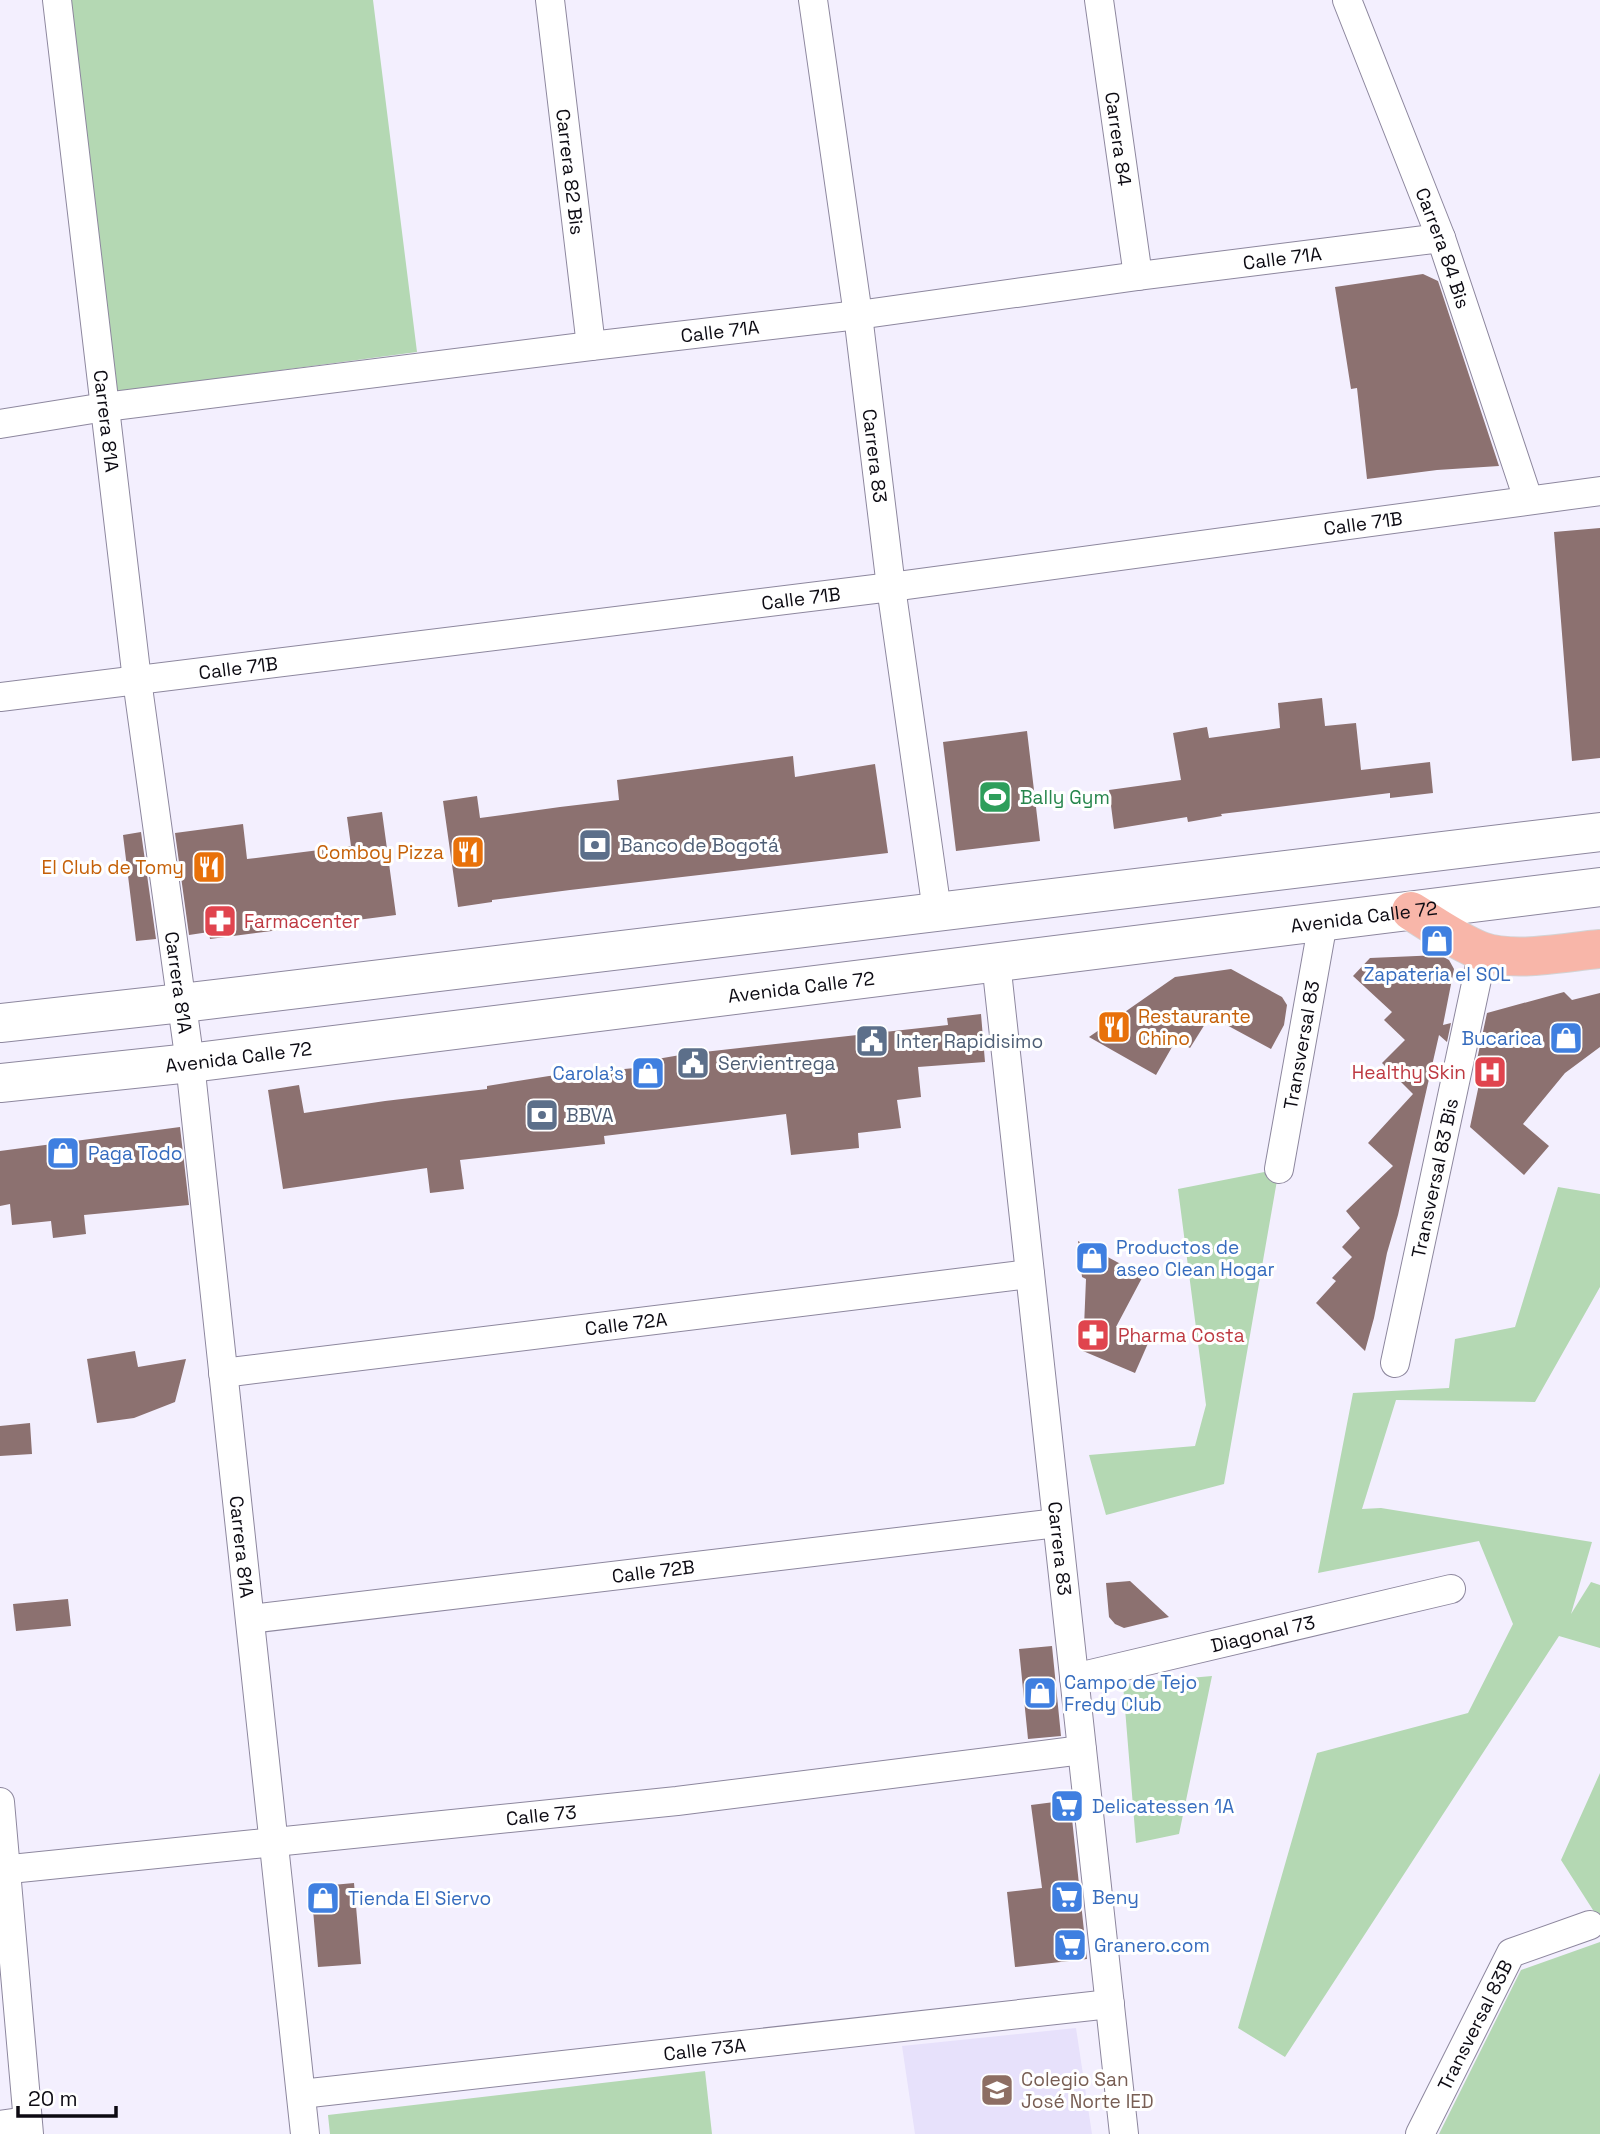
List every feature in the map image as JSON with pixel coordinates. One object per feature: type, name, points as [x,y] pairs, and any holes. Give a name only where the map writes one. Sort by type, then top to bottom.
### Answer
[{"type":"main road","points":[[0,1023],[1600,832]]},
{"type":"main road","name":"Avenida Calle 72","points":[[0,1083],[190,1062],[1600,887]]},
{"type":"main road","points":[[1411,911],[1454,938],[1483,951],[1508,956],[1600,949]]},
{"type":"street","name":"Carrera 81A","points":[[57,0],[138,680],[190,1062],[305,2134]]},
{"type":"street","name":"Carrera 82 Bis","points":[[550,0],[590,346]]},
{"type":"street","name":"Carrera 83","points":[[813,0],[937,911]]},
{"type":"street","name":"Carrera 84","points":[[1099,0],[1138,276]]},
{"type":"street","name":"Carrera 84 Bis","points":[[1347,0],[1441,238],[1528,499]]},
{"type":"street","name":"Calle 71A","points":[[0,424],[106,407],[590,346],[858,316],[1138,276],[1441,238]]},
{"type":"street","name":"Calle 71B","points":[[0,697],[891,587],[1600,491]]},
{"type":"street","name":"Transversal 83","points":[[1279,1169],[1323,922]]},
{"type":"street","name":"Transversal 83 Bis","points":[[1395,1363],[1483,951]]},
{"type":"street","name":"Carrera 83","points":[[996,962],[1124,2134]]},
{"type":"street","name":"Calle 72A","points":[[223,1373],[1030,1274]]},
{"type":"street","name":"Calle 72B","points":[[250,1619],[1057,1523]]},
{"type":"street","name":"Diagonal 73","points":[[1074,1678],[1451,1589]]},
{"type":"street","name":"Calle 73","points":[[4,1870],[677,1801],[1082,1750]]},
{"type":"street","points":[[0,1802],[19,2127]]},
{"type":"street","name":"Transversal 83B","points":[[1420,2134],[1511,1953],[1590,1925]]},
{"type":"street","name":"Calle 73A","points":[[301,2094],[1110,2004]]},
{"type":"shaded area","name":"Colegio San José Norte IED","points":[[1076,2028],[1092,2134],[915,2134],[902,2046]]},
{"type":"green space","points":[[64,0],[373,0],[417,352],[116,392]]},
{"type":"green space","points":[[1279,1169],[1224,1484],[1106,1515],[1089,1455],[1195,1446],[1206,1405],[1178,1189]]},
{"type":"green space","points":[[1558,1187],[1600,1194],[1600,1287],[1535,1402],[1396,1400],[1362,1509],[1381,1508],[1592,1542],[1571,1614],[1591,1582],[1600,1585],[1600,1648],[1559,1636],[1285,2057],[1238,2028],[1317,1753],[1468,1713],[1513,1624],[1479,1541],[1318,1573],[1353,1393],[1449,1388],[1455,1339],[1515,1327]]},
{"type":"green space","points":[[1212,1676],[1179,1834],[1136,1843],[1123,1684]]},
{"type":"green space","points":[[1600,1773],[1600,1921],[1561,1860]]},
{"type":"green space","points":[[1600,1942],[1600,2134],[1439,2134],[1521,1970]]},
{"type":"green space","points":[[705,2071],[712,2134],[330,2134],[328,2115]]},
{"type":"building","points":[[1423,274],[1438,281],[1499,466],[1367,479],[1357,388],[1351,389],[1335,287]]},
{"type":"building","points":[[1600,528],[1600,758],[1572,761],[1554,532]]},
{"type":"building","points":[[1322,698],[1325,726],[1356,723],[1361,770],[1430,762],[1433,793],[1390,798],[1390,793],[1221,814],[1222,816],[1188,822],[1187,817],[1114,829],[1109,790],[1181,780],[1173,733],[1207,727],[1209,738],[1280,728],[1278,703]]},
{"type":"building","points":[[1027,731],[1040,841],[956,851],[943,742]]},
{"type":"building","points":[[793,756],[795,777],[875,764],[888,853],[570,890],[458,907],[443,801],[477,796],[480,818],[619,800],[617,780]]},
{"type":"building","points":[[382,812],[396,915],[210,939],[209,932],[189,935],[175,833],[243,824],[247,859],[351,846],[347,817]]},
{"type":"building","points":[[141,832],[156,939],[136,941],[123,835]]},
{"type":"building","points":[[1440,955],[1449,960],[1454,969],[1443,1025],[1451,1023],[1447,1042],[1439,1035],[1365,1351],[1316,1303],[1336,1281],[1332,1278],[1352,1257],[1342,1247],[1360,1228],[1346,1211],[1393,1166],[1368,1143],[1413,1094],[1382,1063],[1405,1040],[1384,1020],[1392,1012],[1353,976],[1370,958]]},
{"type":"building","points":[[1231,969],[1282,997],[1287,1005],[1284,1025],[1271,1049],[1210,1016],[1190,1048],[1176,1040],[1156,1075],[1089,1037],[1175,977]]},
{"type":"building","points":[[1564,992],[1572,1000],[1600,993],[1600,1047],[1565,1073],[1523,1124],[1549,1146],[1524,1175],[1470,1127],[1481,1075],[1475,1069],[1487,1013]]},
{"type":"building","points":[[981,1014],[985,1062],[918,1067],[921,1097],[897,1100],[901,1128],[858,1133],[859,1148],[791,1155],[786,1114],[604,1136],[605,1144],[460,1160],[464,1189],[430,1193],[427,1168],[283,1189],[268,1090],[299,1085],[304,1113],[487,1089],[487,1086],[549,1076],[635,1068],[634,1063],[686,1054],[948,1025],[947,1018]]},
{"type":"building","points":[[180,1127],[189,1205],[84,1215],[86,1234],[53,1238],[51,1221],[12,1225],[10,1204],[0,1206],[0,1151]]},
{"type":"building","points":[[1078,1241],[1143,1276],[1116,1327],[1149,1341],[1135,1373],[1083,1351],[1086,1279],[1082,1277]]},
{"type":"building","points":[[135,1351],[138,1367],[186,1359],[175,1402],[134,1418],[97,1423],[87,1359]]},
{"type":"building","points":[[30,1423],[32,1454],[0,1456],[0,1426]]},
{"type":"building","points":[[1130,1581],[1169,1617],[1124,1628],[1115,1624],[1109,1617],[1106,1583]]},
{"type":"building","points":[[68,1599],[71,1626],[16,1631],[13,1604]]},
{"type":"building","name":"Campo de Tejo Fredy Club","points":[[1052,1646],[1061,1736],[1028,1739],[1019,1649]]},
{"type":"building","points":[[1070,1800],[1087,1959],[1015,1967],[1007,1892],[1042,1888],[1031,1805]]},
{"type":"building","points":[[354,1883],[361,1964],[318,1967],[311,1887]]},
{"type":"place","name":"Bally Gym","points":[[995,797]]},
{"type":"place","name":"Banco de Bogotá","points":[[595,845]]},
{"type":"place","name":"Comboy Pizza","points":[[468,852]]},
{"type":"place","name":"El Club de Tomy","points":[[209,867]]},
{"type":"place","name":"Farmacenter","points":[[220,921]]},
{"type":"place","name":"Zapateria el SOL","points":[[1437,941]]},
{"type":"place","name":"Restaurante Chino","points":[[1114,1027]]},
{"type":"place","name":"Bucarica","points":[[1566,1038]]},
{"type":"place","name":"Inter Rapidisimo","points":[[872,1041]]},
{"type":"place","name":"Servientrega","points":[[693,1063]]},
{"type":"place","name":"Healthy Skin","points":[[1490,1072]]},
{"type":"place","name":"Carola's","points":[[648,1073]]},
{"type":"place","name":"BBVA","points":[[542,1115]]},
{"type":"place","name":"Paga Todo","points":[[63,1153]]},
{"type":"place","name":"Productos de aseo Clean Hogar","points":[[1092,1258]]},
{"type":"place","name":"Pharma Costa","points":[[1093,1335]]},
{"type":"place","name":"Campo de Tejo Fredy Club","points":[[1040,1693]]},
{"type":"place","name":"Delicatessen 1A","points":[[1067,1806]]},
{"type":"place","name":"Beny","points":[[1067,1897]]},
{"type":"place","name":"Tienda El Siervo","points":[[323,1898]]},
{"type":"place","name":"Granero.com","points":[[1070,1945]]},
{"type":"place","name":"Colegio San José Norte IED","points":[[997,2090]]}]
